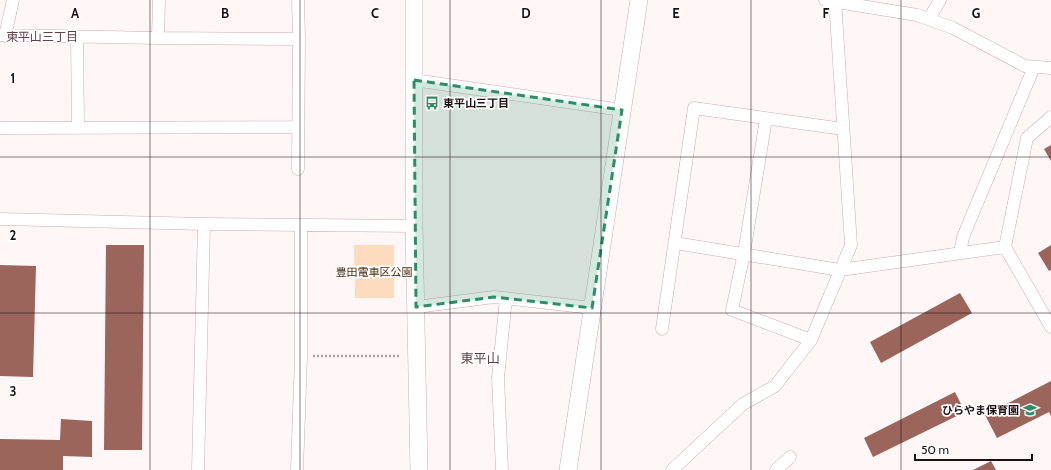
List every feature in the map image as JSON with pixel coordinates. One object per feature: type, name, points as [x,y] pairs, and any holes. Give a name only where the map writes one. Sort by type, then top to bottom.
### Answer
[{"type":"street","points":[[13,0],[3,36],[299,39]]},
{"type":"street","points":[[158,38],[159,0]]},
{"type":"street","points":[[298,0],[298,169]]},
{"type":"street","points":[[414,0],[414,226],[419,470]]},
{"type":"street","points":[[568,470],[639,0]]},
{"type":"street","points":[[929,19],[940,0]]},
{"type":"street","points":[[672,470],[743,404],[775,386],[811,340],[851,245],[832,1],[917,15],[953,28],[1018,63],[1034,67],[1051,68]]},
{"type":"street","points":[[77,37],[78,128]]},
{"type":"street","points":[[960,253],[963,237],[1034,67]]},
{"type":"street","points":[[414,80],[622,110]]},
{"type":"street","points":[[662,328],[694,108],[843,129]]},
{"type":"street","points":[[1051,117],[1027,138],[1006,247],[1051,327]]},
{"type":"street","points":[[766,119],[744,253],[732,310],[811,340]]},
{"type":"street","points":[[0,128],[298,127]]},
{"type":"street","points":[[0,219],[204,224],[414,226]]},
{"type":"street","points":[[198,470],[204,224]]},
{"type":"street","points":[[297,470],[301,356],[301,225]]},
{"type":"street","points":[[675,243],[744,253],[840,270],[1006,247]]},
{"type":"street","points":[[416,307],[494,297],[592,308]]},
{"type":"street","points":[[502,470],[498,378],[506,298]]},
{"type":"street","points":[[776,470],[790,456]]},
{"type":"path","points":[[301,356],[417,356]]},
{"type":"highlighted area","points":[[414,80],[622,110],[592,308],[494,297],[416,307]]},
{"type":"green space","name":"豊田電車区公園","points":[[354,245],[394,245],[394,298],[355,298]]},
{"type":"building","points":[[1051,145],[1051,161],[1044,149]]},
{"type":"building","points":[[106,245],[144,245],[142,450],[104,450]]},
{"type":"building","points":[[1051,245],[1051,270],[1049,271],[1038,253]]},
{"type":"building","points":[[0,265],[36,266],[33,377],[0,376]]},
{"type":"building","points":[[960,293],[972,313],[881,363],[870,342]]},
{"type":"building","points":[[1051,381],[1051,416],[1049,412],[997,438],[985,415]]},
{"type":"building","points":[[955,392],[965,412],[873,457],[864,438]]},
{"type":"building","points":[[61,419],[92,421],[92,457],[63,456],[63,470],[0,470],[0,439],[60,440]]},
{"type":"building","points":[[991,461],[996,470],[973,470]]},
{"type":"place","name":"東平山三丁目","points":[[432,103]]},
{"type":"place","name":"ひらやま保育園","points":[[1030,410]]},
{"type":"district","name":"東平山三丁目","points":[[42,36]]},
{"type":"district","name":"東平山","points":[[480,358]]}]
